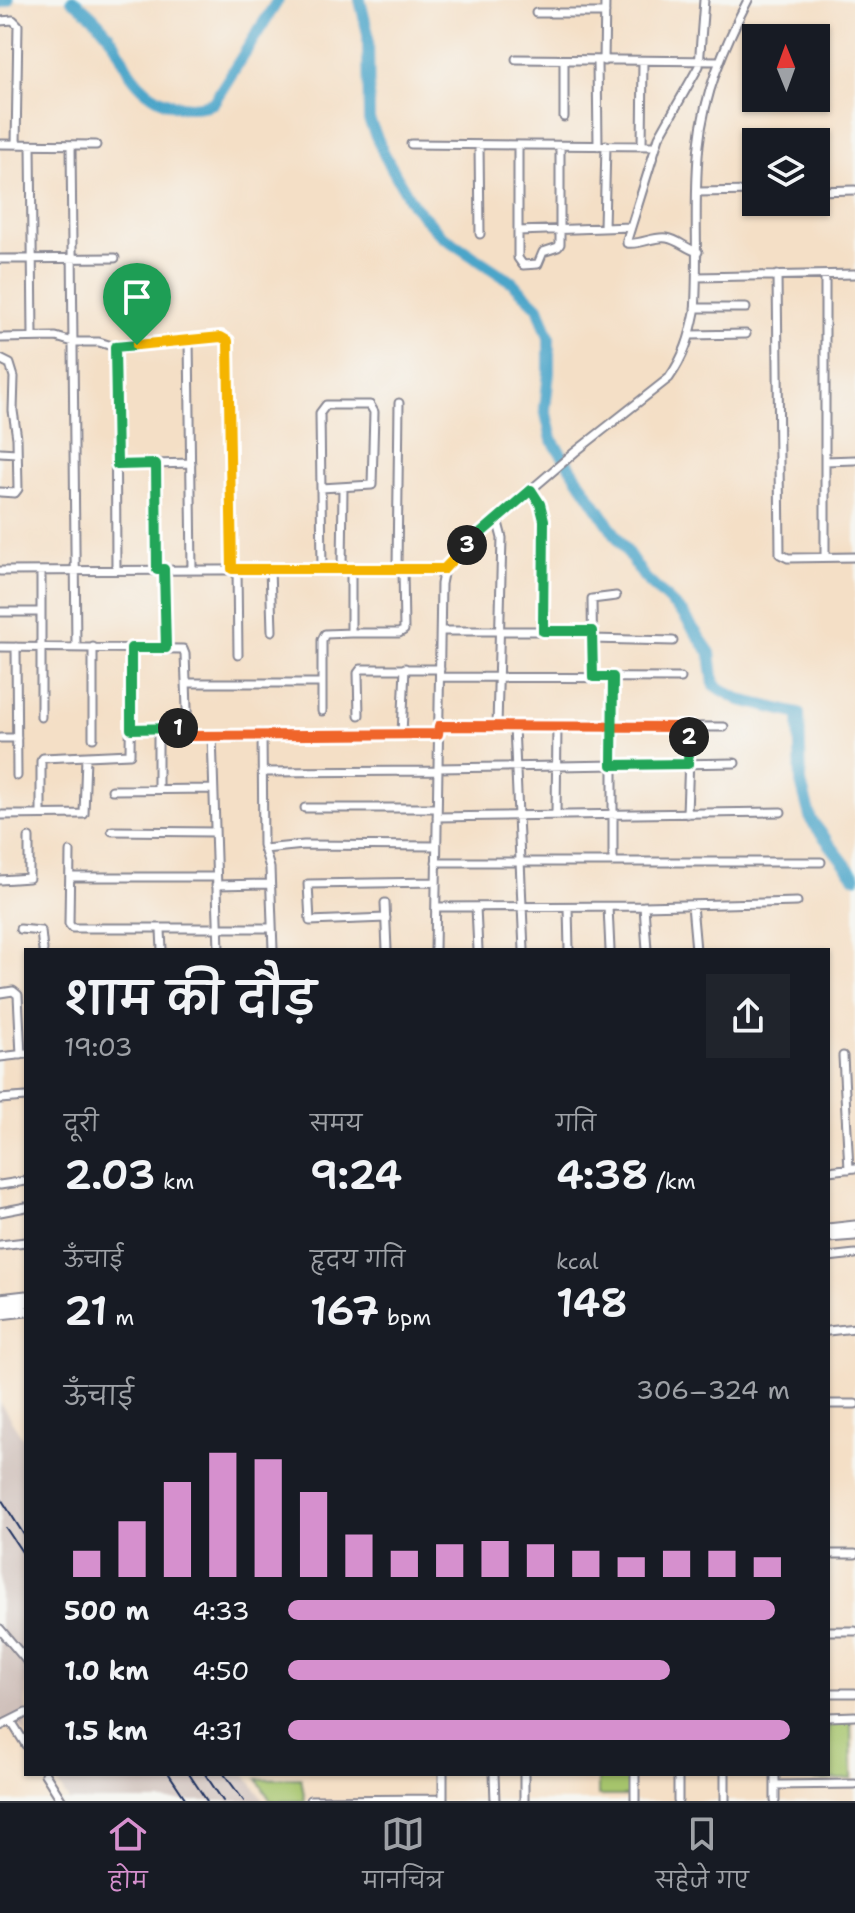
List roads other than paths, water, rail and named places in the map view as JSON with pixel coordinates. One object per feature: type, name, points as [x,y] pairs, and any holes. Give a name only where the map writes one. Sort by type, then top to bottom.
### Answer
[{"type":"main road","points":[[830,1229],[855,1226]]},
{"type":"main road","points":[[830,1237],[855,1235]]},
{"type":"main road","points":[[0,1305],[24,1302]]},
{"type":"main road","points":[[0,1314],[24,1311]]},
{"type":"street","points":[[604,227],[600,61],[605,0]]},
{"type":"street","points":[[698,252],[680,242],[663,238],[629,244],[627,240],[656,146],[701,61],[704,0]]},
{"type":"street","points":[[435,948],[441,584],[444,569],[456,554],[559,465],[669,378],[682,360],[691,335],[695,308],[699,145],[707,101],[719,61],[748,0]]},
{"type":"street","points":[[536,13],[605,13]]},
{"type":"street","points":[[0,21],[13,20],[18,25],[16,144]]},
{"type":"street","points":[[516,59],[719,61]]},
{"type":"street","points":[[564,60],[564,117]]},
{"type":"street","points":[[642,146],[643,61]]},
{"type":"street","points":[[0,144],[96,145]]},
{"type":"street","points":[[411,144],[656,146]]},
{"type":"street","points":[[31,145],[33,336]]},
{"type":"street","points":[[71,145],[76,647]]},
{"type":"street","points":[[479,145],[480,234]]},
{"type":"street","points":[[518,145],[519,263],[536,265],[546,249],[558,247],[560,146]]},
{"type":"street","points":[[830,191],[855,190]]},
{"type":"street","points":[[697,192],[742,191]]},
{"type":"street","points":[[518,231],[631,227]]},
{"type":"street","points":[[0,259],[115,258]]},
{"type":"street","points":[[697,277],[855,274]]},
{"type":"street","points":[[777,275],[780,554],[788,558],[855,557]]},
{"type":"street","points":[[825,275],[825,557]]},
{"type":"street","points":[[695,308],[746,308]]},
{"type":"street","points":[[691,335],[746,334]]},
{"type":"street","points":[[0,338],[56,337],[115,347],[221,337],[228,341],[238,655]]},
{"type":"street","points":[[189,339],[192,569]]},
{"type":"street","points":[[115,347],[116,570]]},
{"type":"street","points":[[0,359],[10,364],[14,372],[18,491],[0,492]]},
{"type":"street","points":[[322,711],[323,636],[329,633],[399,633],[404,630],[400,568],[399,403]]},
{"type":"street","points":[[321,488],[372,485],[374,412],[370,405],[326,405],[320,410],[322,568]]},
{"type":"street","points":[[0,452],[16,453]]},
{"type":"street","points":[[825,461],[855,460]]},
{"type":"street","points":[[117,465],[191,463]]},
{"type":"street","points":[[156,464],[166,648]]},
{"type":"street","points":[[343,488],[351,633]]},
{"type":"street","points":[[531,490],[540,504],[544,520],[543,631]]},
{"type":"street","points":[[497,519],[502,538],[497,726]]},
{"type":"street","points":[[270,568],[272,631]]},
{"type":"street","points":[[0,571],[444,569]]},
{"type":"street","points":[[41,571],[41,717]]},
{"type":"street","points":[[593,677],[592,599],[616,596]]},
{"type":"street","points":[[0,612],[41,612]]},
{"type":"street","points":[[441,631],[543,631],[673,641]]},
{"type":"street","points":[[0,647],[185,650],[188,736],[402,734],[497,726],[724,727]]},
{"type":"street","points":[[16,647],[17,776]]},
{"type":"street","points":[[93,647],[93,738]]},
{"type":"street","points":[[41,814],[42,759],[129,755],[131,648]]},
{"type":"street","points":[[359,715],[359,671],[363,668],[405,668],[499,677],[681,678]]},
{"type":"street","points":[[402,734],[405,668]]},
{"type":"street","points":[[613,677],[613,861]]},
{"type":"street","points":[[186,683],[322,683]]},
{"type":"street","points":[[514,726],[524,948]]},
{"type":"street","points":[[556,815],[557,726]]},
{"type":"street","points":[[687,814],[690,727]]},
{"type":"street","points":[[131,729],[186,728]]},
{"type":"street","points":[[158,729],[158,789]]},
{"type":"street","points":[[262,734],[264,849],[269,862],[273,948]]},
{"type":"street","points":[[212,735],[219,948]]},
{"type":"street","points":[[0,738],[17,738]]},
{"type":"street","points":[[0,815],[85,813],[86,757]]},
{"type":"street","points":[[262,772],[735,763]]},
{"type":"street","points":[[112,790],[213,789]]},
{"type":"street","points":[[305,808],[519,816],[781,812]]},
{"type":"street","points":[[112,831],[215,832]]},
{"type":"street","points":[[0,880],[29,878],[29,838]]},
{"type":"street","points":[[264,849],[304,845],[436,846]]},
{"type":"street","points":[[70,852],[69,924],[72,928],[271,928]]},
{"type":"street","points":[[436,862],[821,862]]},
{"type":"street","points":[[70,877],[270,884]]},
{"type":"street","points":[[386,918],[310,921],[308,884],[436,882]]},
{"type":"street","points":[[436,907],[797,902]]},
{"type":"street","points":[[385,903],[387,948]]},
{"type":"street","points":[[692,905],[696,948]]},
{"type":"street","points":[[644,906],[647,948]]},
{"type":"street","points":[[476,907],[478,948]]},
{"type":"street","points":[[568,907],[569,948]]},
{"type":"street","points":[[608,907],[610,948]]},
{"type":"street","points":[[20,929],[41,931],[43,948]]},
{"type":"street","points":[[161,930],[162,948]]},
{"type":"street","points":[[0,993],[17,993],[23,1054],[0,1057]]},
{"type":"street","points":[[830,1171],[852,1168],[843,1056]]},
{"type":"street","points":[[0,1099],[24,1097]]},
{"type":"street","points":[[0,1185],[24,1181]]},
{"type":"street","points":[[0,1212],[24,1207]]},
{"type":"street","points":[[0,1245],[24,1242]]},
{"type":"street","points":[[830,1257],[855,1254]]},
{"type":"street","points":[[0,1298],[24,1295]]},
{"type":"street","points":[[830,1331],[855,1328]]},
{"type":"street","points":[[830,1404],[855,1404]]},
{"type":"street","points":[[830,1554],[855,1554]]},
{"type":"street","points":[[0,1629],[24,1658]]},
{"type":"street","points":[[830,1631],[855,1631]]},
{"type":"street","points":[[830,1693],[855,1693]]},
{"type":"street","points":[[0,1726],[24,1714]]},
{"type":"street","points":[[830,1717],[855,1716]]},
{"type":"street","points":[[11,1721],[24,1742]]},
{"type":"street","points":[[46,1776],[62,1801]]},
{"type":"street","points":[[310,1800],[443,1800],[443,1776]]},
{"type":"street","points":[[494,1776],[495,1801]]},
{"type":"street","points":[[524,1776],[524,1801]]},
{"type":"street","points":[[635,1776],[635,1801]]},
{"type":"street","points":[[678,1776],[678,1801]]},
{"type":"street","points":[[725,1776],[725,1801]]},
{"type":"street","points":[[775,1776],[775,1801]]},
{"type":"street","points":[[811,1776],[812,1785]]},
{"type":"street","points":[[775,1785],[855,1784]]},
{"type":"waterway","points":[[0,3],[8,0]]},
{"type":"waterway","points":[[72,0],[104,29],[131,74],[147,91],[168,103],[190,107],[213,103],[278,0]]},
{"type":"waterway","points":[[360,0],[368,34],[369,120],[385,156],[413,205],[442,236],[512,282],[538,307],[549,337],[545,409],[552,440],[644,577],[683,614],[710,653],[714,685],[740,700],[799,714],[801,783],[811,820],[855,877]]},
{"type":"railway","points":[[0,1497],[24,1535]]},
{"type":"railway","points":[[6,1528],[24,1555]]},
{"type":"railway","points":[[170,1776],[187,1801]]},
{"type":"railway","points":[[190,1776],[207,1801]]},
{"type":"railway","points":[[206,1776],[223,1801]]},
{"type":"railway","points":[[225,1776],[244,1801]]}]
